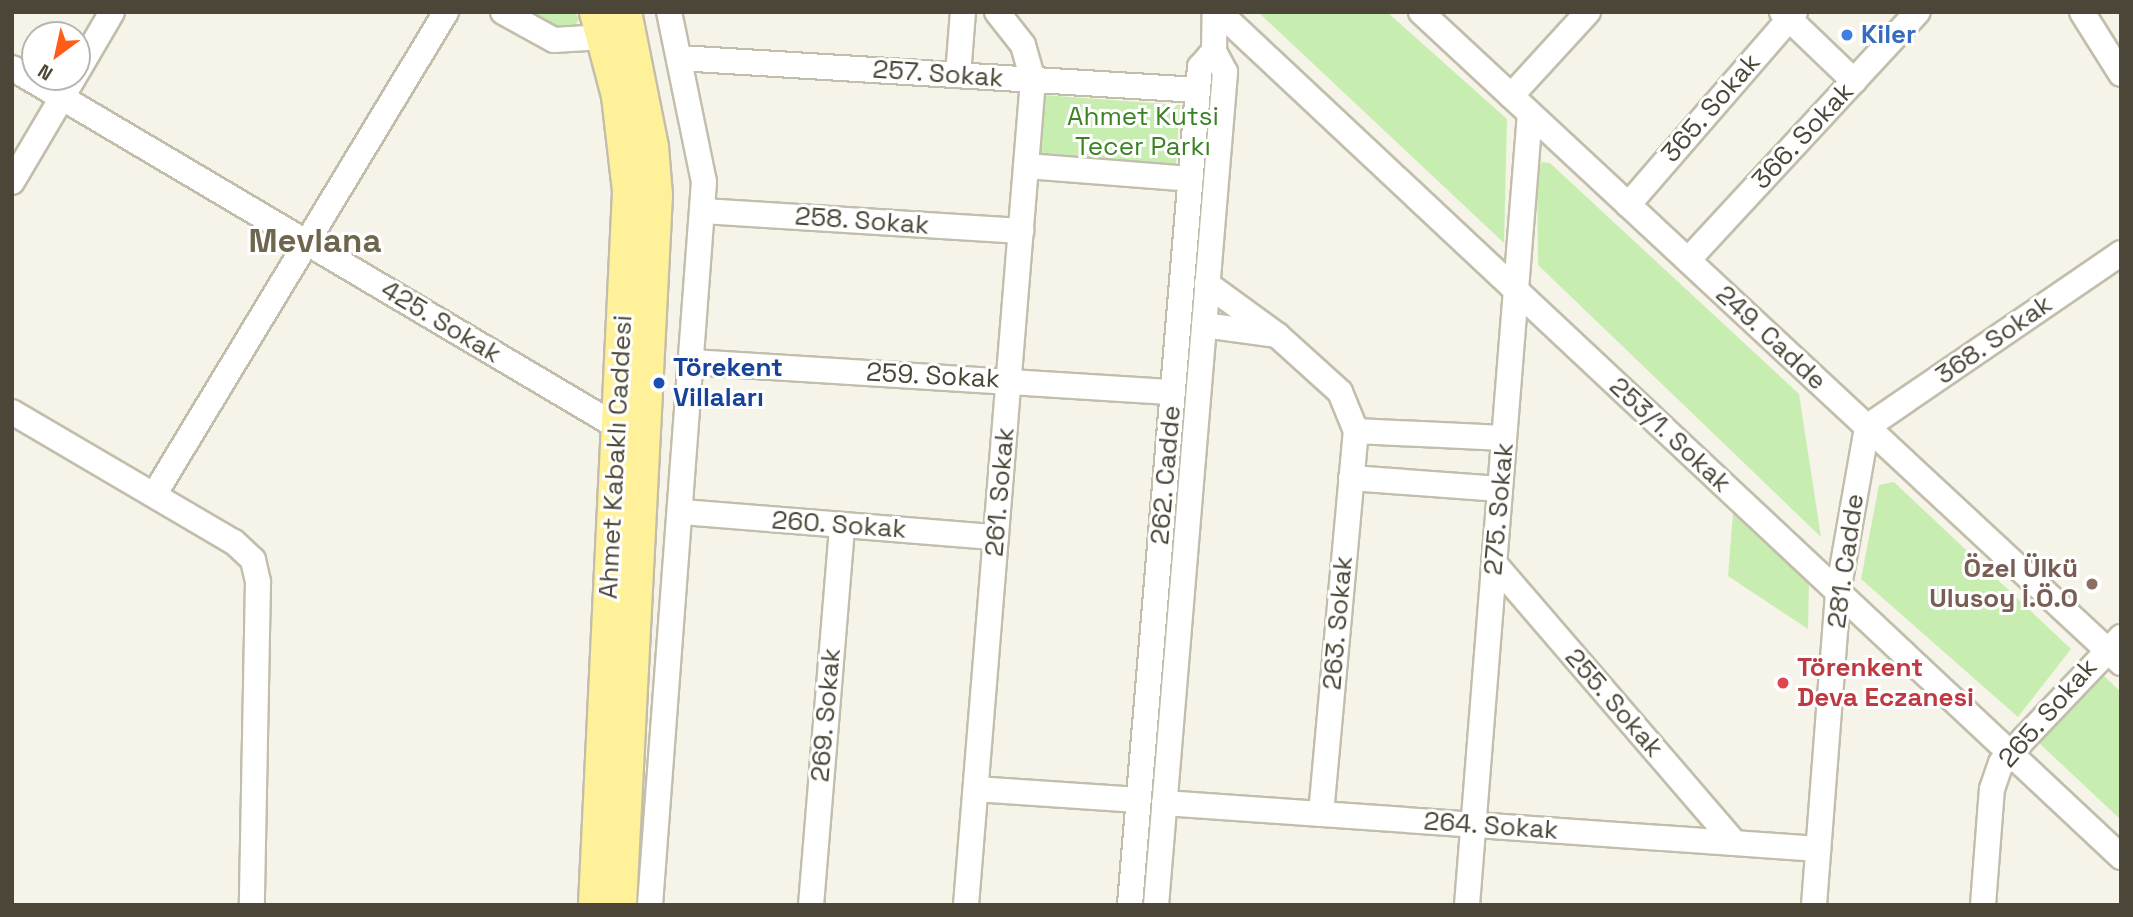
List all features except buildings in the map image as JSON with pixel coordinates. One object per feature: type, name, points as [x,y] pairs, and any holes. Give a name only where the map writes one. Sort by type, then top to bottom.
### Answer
[{"type":"main road","name":"Ahmet Kabaklı Caddesi","points":[[620,905],[656,195],[652,147],[625,12]]},
{"type":"main road","name":"Ahmet Kabaklı Caddesi","points":[[595,905],[629,191],[623,124],[600,24]]},
{"type":"street","points":[[91,48],[112,12]]},
{"type":"street","points":[[154,495],[446,12]]},
{"type":"street","points":[[503,12],[554,40],[600,24]]},
{"type":"street","points":[[650,905],[682,512],[704,172],[669,12]]},
{"type":"street","points":[[957,75],[963,12]]},
{"type":"street","points":[[997,12],[1023,45],[1033,80]]},
{"type":"street","name":"262. Cadde","points":[[1156,905],[1225,72],[1214,51],[1217,12]]},
{"type":"street","name":"253/1. Sokak","points":[[1217,12],[2121,857]]},
{"type":"street","name":"249. Cadde","points":[[1421,12],[1867,427],[2116,650]]},
{"type":"street","points":[[1511,96],[1587,12]]},
{"type":"street","name":"366. Sokak","points":[[1688,260],[1918,12]]},
{"type":"street","points":[[2082,12],[2121,74]]},
{"type":"street","points":[[1789,14],[1854,81]]},
{"type":"street","name":"365. Sokak","points":[[1628,205],[1789,14]]},
{"type":"street","name":"262. Cadde","points":[[1130,905],[1200,67],[1214,51]]},
{"type":"street","name":"257. Sokak","points":[[678,58],[1198,90]]},
{"type":"street","name":"261. Sokak","points":[[966,905],[1033,80]]},
{"type":"street","points":[[12,182],[66,91]]},
{"type":"street","name":"425. Sokak","points":[[77,91],[307,243],[618,427]]},
{"type":"street","name":"275. Sokak","points":[[1467,905],[1530,114]]},
{"type":"street","points":[[1026,166],[1190,179]]},
{"type":"street","name":"258. Sokak","points":[[703,211],[1021,231]]},
{"type":"street","name":"368. Sokak","points":[[1867,427],[2121,253]]},
{"type":"street","points":[[1207,284],[1277,335],[1340,391],[1356,431],[1504,438]]},
{"type":"street","points":[[1204,324],[1277,335]]},
{"type":"street","name":"259. Sokak","points":[[692,362],[1172,392]]},
{"type":"street","points":[[12,412],[234,542],[256,570],[252,905]]},
{"type":"street","name":"281. Cadde","points":[[1814,905],[1838,592],[1867,427]]},
{"type":"street","name":"263. Sokak","points":[[1321,814],[1356,431]]},
{"type":"street","points":[[1351,478],[1500,489]]},
{"type":"street","name":"260. Sokak","points":[[682,512],[996,537]]},
{"type":"street","name":"269. Sokak","points":[[811,905],[842,525]]},
{"type":"street","name":"255. Sokak","points":[[1494,563],[1734,842]]},
{"type":"street","name":"265. Sokak","points":[[1983,905],[1992,789],[2008,752],[2116,650]]},
{"type":"street","points":[[976,789],[1138,800]]},
{"type":"street","name":"264. Sokak","points":[[1164,803],[1818,849]]},
{"type":"green space","points":[[523,12],[575,12],[579,19],[572,31],[561,35]]},
{"type":"green space","points":[[1258,12],[1387,12],[1507,119],[1504,243]]},
{"type":"green space","name":"Ahmet Kutsi Tecer Parkı","points":[[1043,95],[1180,105],[1176,164],[1039,154]]},
{"type":"green space","points":[[1542,162],[1550,163],[1799,394],[1821,537],[1538,265],[1537,169]]},
{"type":"green space","points":[[1894,482],[2071,649],[2018,717],[1861,579],[1879,485]]},
{"type":"green space","points":[[1733,513],[1809,581],[1808,629],[1728,576]]},
{"type":"green space","points":[[2104,676],[2121,692],[2121,820],[2037,741]]},
{"type":"place","name":"Kiler","points":[[1847,35]]},
{"type":"place","name":"Törekent Villaları","points":[[659,383]]},
{"type":"place","name":"Özel Ülkü Ulusoy İ.Ö.O","points":[[2092,584]]},
{"type":"place","name":"Törenkent Deva Eczanesi","points":[[1783,683]]},
{"type":"district","name":"Mevlana","points":[[315,242]]}]
